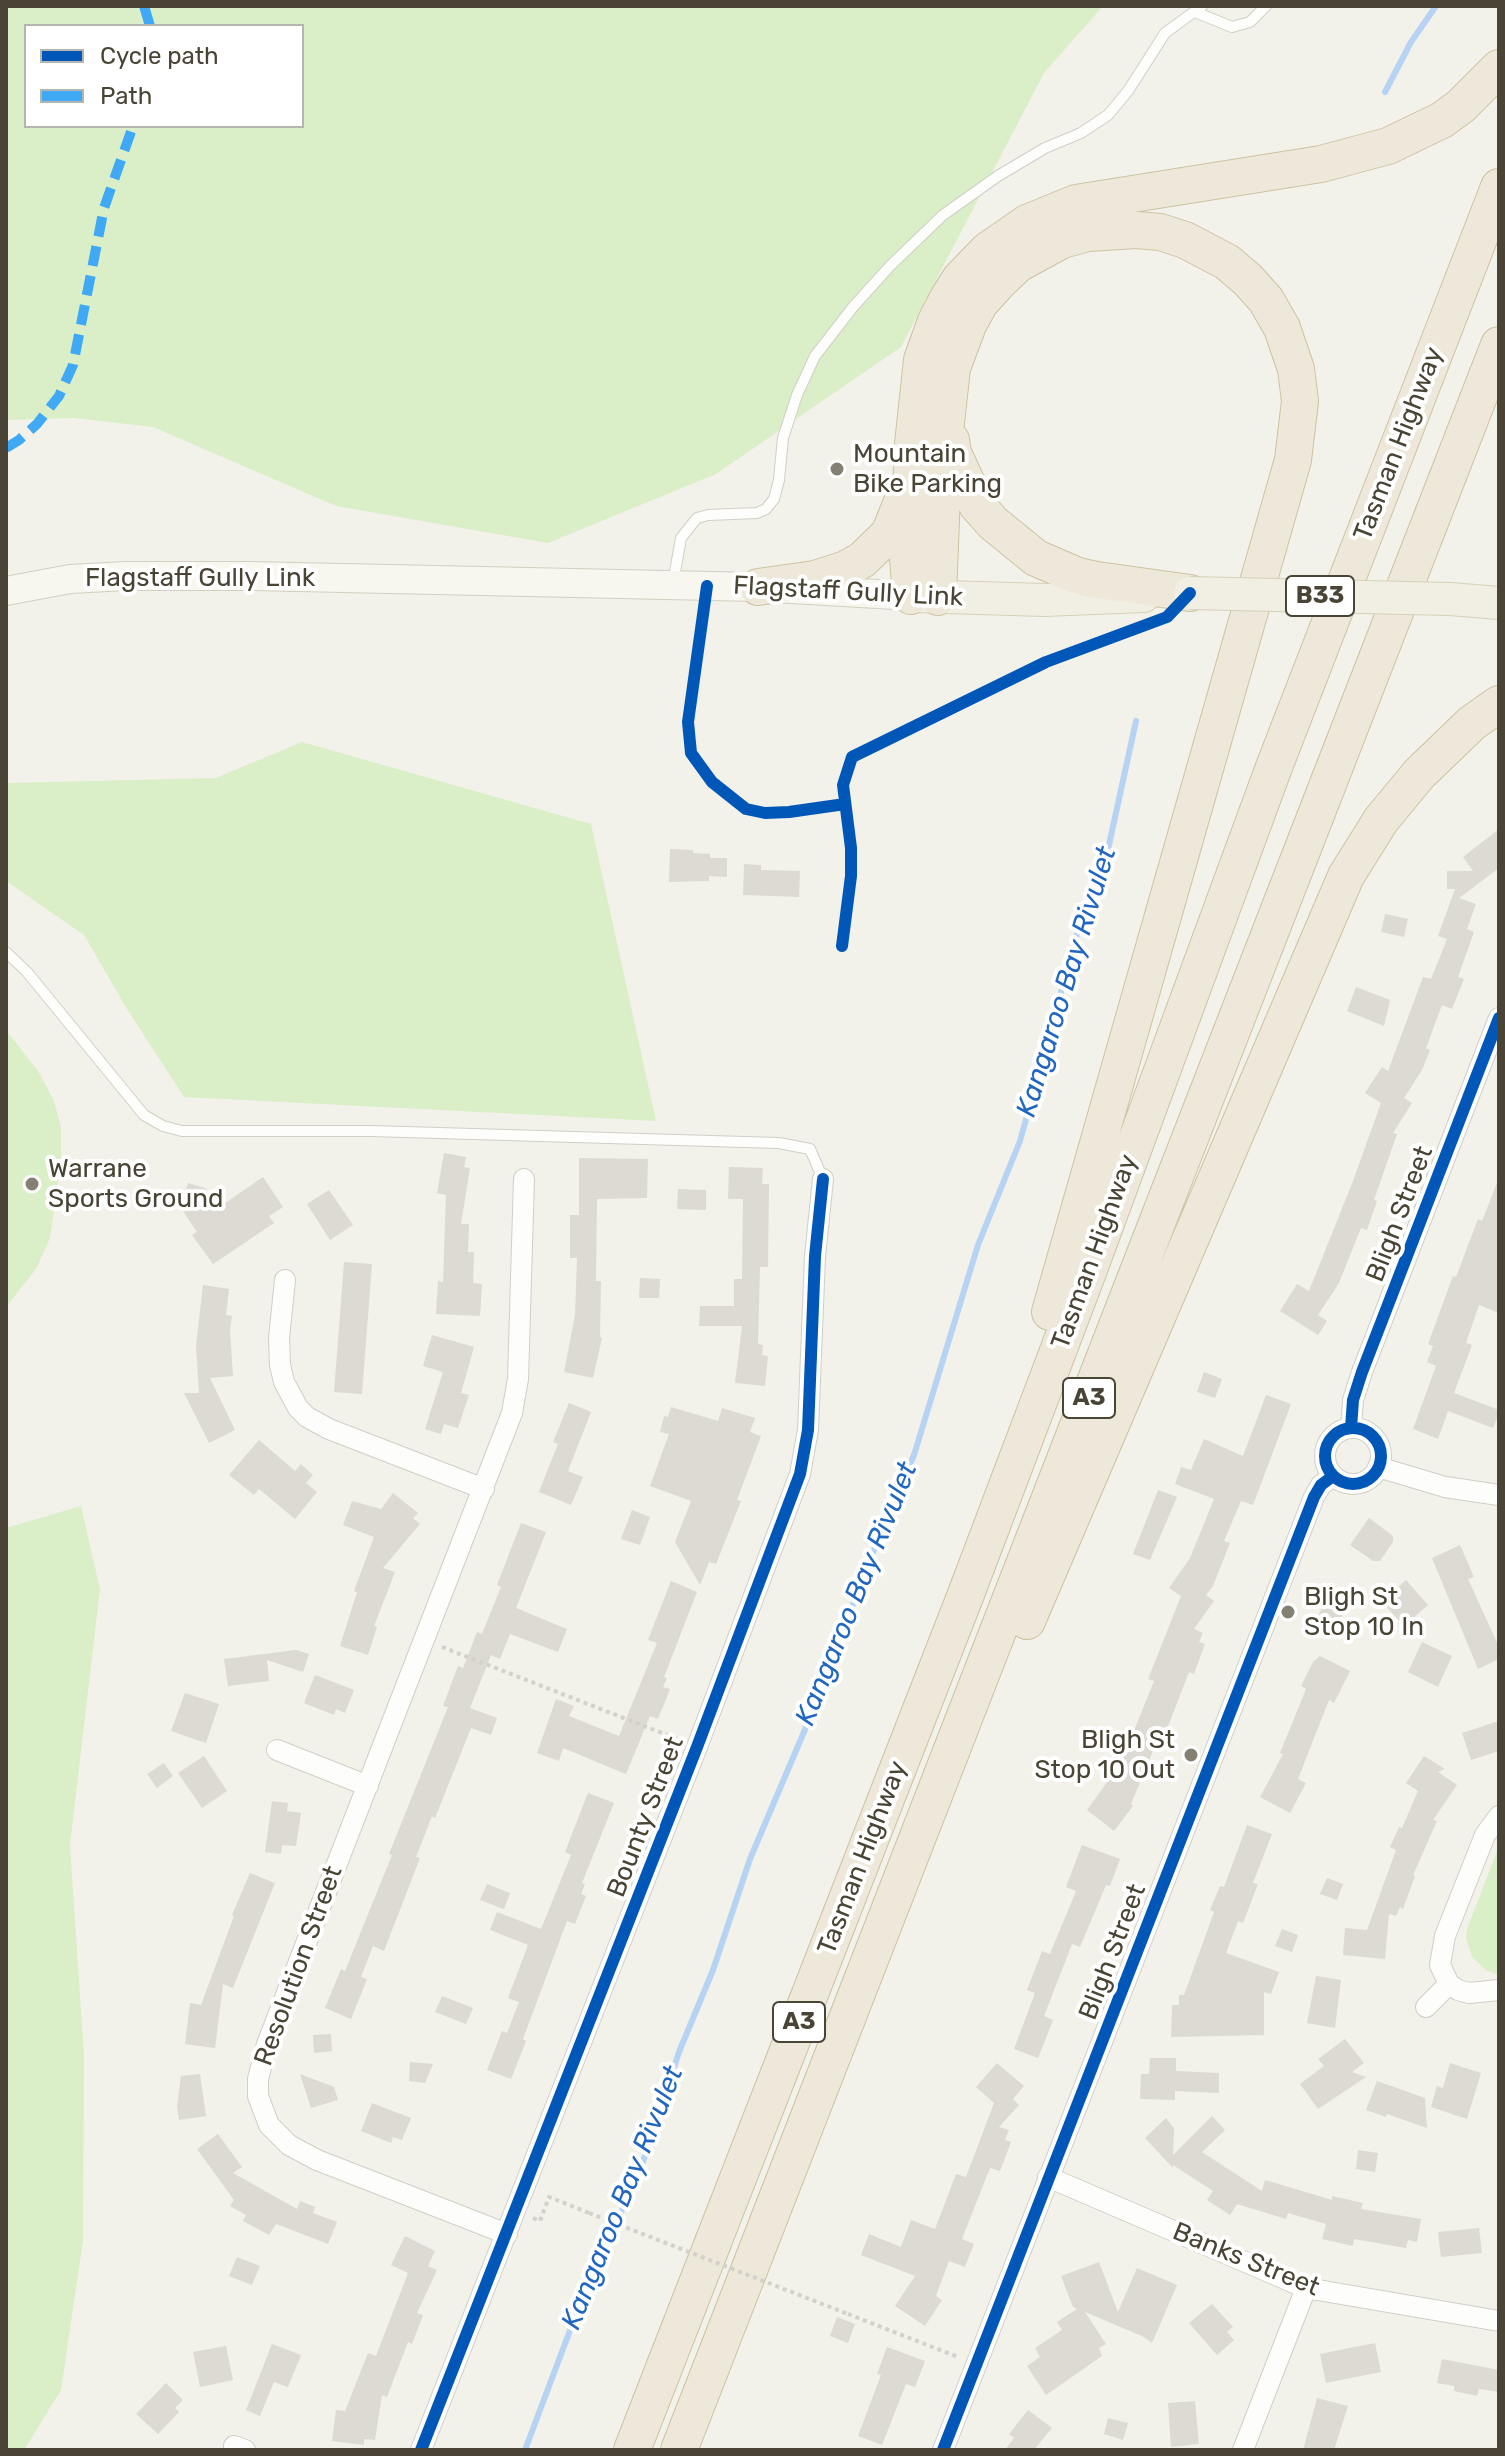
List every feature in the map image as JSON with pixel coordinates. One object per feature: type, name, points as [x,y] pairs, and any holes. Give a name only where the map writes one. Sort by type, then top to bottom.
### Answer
[{"type":"highway","points":[[924,597],[908,559],[913,444],[922,360],[936,321],[960,279],[988,250],[1039,217],[1076,203],[1321,164],[1388,146],[1442,120],[1461,106],[1499,68]]},
{"type":"highway","name":"Tasman Highway","points":[[632,2450],[966,1594],[1088,1272],[1215,922],[1499,187]]},
{"type":"highway","points":[[924,597],[952,368],[980,303],[1018,264],[1062,240],[1088,233],[1136,230],[1160,232],[1185,240],[1227,262],[1248,280],[1266,300],[1282,328],[1296,369],[1300,401],[1298,431],[1286,486],[1051,1310],[966,1594]]},
{"type":"highway","name":"Tasman Highway","points":[[679,2450],[1499,345]]},
{"type":"highway","points":[[949,394],[953,453],[965,481],[977,505],[1014,543],[1036,558],[1078,576],[1114,584],[1190,593]]},
{"type":"highway","points":[[758,587],[835,574],[875,551],[889,534],[901,508],[913,444]]},
{"type":"highway","points":[[794,2157],[1346,876],[1381,820],[1419,774],[1472,723],[1499,704]]},
{"type":"main road","name":"Flagstaff Gully Link","points":[[924,597],[1088,599],[1190,593],[1499,600]]},
{"type":"street","name":"Flagstaff Gully Link","points":[[6,591],[70,579],[266,576],[758,587],[924,597]]},
{"type":"street","name":"Bligh Street","points":[[1351,1428],[1353,1400],[1362,1372],[1493,1050],[1499,1018]]},
{"type":"street","name":"Resolution Street","points":[[507,2234],[300,2152],[278,2135],[263,2110],[258,2079],[264,2053],[484,1489],[516,1397],[524,1179]]},
{"type":"street","name":"Bounty Street","points":[[421,2450],[697,1747],[800,1474],[808,1430],[815,1256],[823,1179]]},
{"type":"street","points":[[285,1280],[279,1338],[280,1365],[284,1382],[298,1408],[307,1417],[329,1429],[484,1489]]},
{"type":"street","points":[[1351,1428],[1359,1428],[1373,1437],[1380,1451],[1378,1467],[1367,1480],[1349,1484],[1333,1476],[1328,1469],[1325,1450],[1334,1435],[1351,1428]]},
{"type":"street","points":[[1378,1467],[1445,1487],[1499,1495]]},
{"type":"street","name":"Bligh Street","points":[[943,2450],[1314,1497],[1321,1485],[1333,1476]]},
{"type":"street","points":[[277,1750],[368,1786]]},
{"type":"street","points":[[1499,1816],[1485,1835],[1445,1936],[1440,1965],[1449,1984],[1469,1993],[1499,1990]]},
{"type":"street","points":[[1426,2007],[1449,1984]]},
{"type":"street","name":"Banks Street","points":[[1048,2177],[1306,2288],[1499,2321]]},
{"type":"street","points":[[1243,2450],[1306,2288]]},
{"type":"lane","points":[[673,585],[681,538],[697,518],[757,513],[766,509],[774,499],[783,438],[797,395],[815,356],[890,266],[943,215],[998,176],[1045,148],[1081,133],[1108,115],[1128,91],[1165,33],[1199,9],[1232,27],[1250,22],[1266,6]]},
{"type":"lane","points":[[6,952],[27,972],[144,1115],[163,1126],[182,1131],[371,1131],[779,1143],[810,1149],[823,1179]]},
{"type":"path","points":[[425,1641],[697,1747]]},
{"type":"path","points":[[516,2211],[540,2221],[549,2197],[976,2364]]},
{"type":"green space","points":[[6,6],[1103,6],[1044,73],[901,347],[716,474],[548,543],[336,506],[153,427],[73,418],[6,420]]},
{"type":"green space","points":[[302,742],[591,824],[656,1121],[184,1097],[84,935],[6,881],[6,783],[216,778]]},
{"type":"green space","name":"Warrane Sports Ground","points":[[6,1030],[38,1071],[54,1101],[61,1127],[61,1163],[50,1238],[36,1269],[6,1307]]},
{"type":"green space","points":[[81,1506],[100,1589],[70,1845],[84,2055],[83,2241],[61,2390],[24,2450],[6,2450],[6,1528]]},
{"type":"green space","points":[[1499,1846],[1499,1975],[1487,1971],[1472,1957],[1466,1938]]},
{"type":"building","points":[[1499,829],[1499,868],[1459,898],[1476,904],[1467,929],[1474,932],[1458,977],[1464,979],[1452,1009],[1442,1005],[1426,1048],[1430,1050],[1422,1070],[1404,1098],[1412,1103],[1393,1133],[1397,1134],[1367,1230],[1361,1228],[1339,1283],[1318,1315],[1327,1321],[1318,1335],[1280,1311],[1297,1284],[1309,1291],[1381,1103],[1365,1093],[1382,1067],[1388,1071],[1423,977],[1431,979],[1447,939],[1438,936],[1455,889],[1447,889],[1447,871],[1473,871],[1463,857]]},
{"type":"building","points":[[670,849],[693,850],[693,853],[710,854],[710,858],[727,858],[727,877],[709,876],[709,881],[669,882]]},
{"type":"building","points":[[744,864],[761,865],[761,870],[800,871],[799,897],[743,895]]},
{"type":"building","points":[[1385,914],[1408,919],[1404,937],[1381,932]]},
{"type":"building","points":[[1356,987],[1390,1000],[1384,1026],[1347,1011]]},
{"type":"building","points":[[444,1153],[466,1157],[464,1167],[470,1168],[461,1224],[469,1224],[468,1252],[474,1252],[473,1283],[482,1284],[480,1316],[436,1314],[438,1281],[443,1282],[446,1195],[437,1193]]},
{"type":"building","points":[[579,1158],[648,1159],[647,1198],[597,1199],[596,1281],[601,1281],[602,1338],[593,1378],[564,1372],[575,1315],[577,1258],[570,1258],[570,1215],[579,1215]]},
{"type":"building","points":[[729,1167],[763,1168],[762,1184],[769,1184],[768,1267],[760,1267],[758,1344],[763,1345],[762,1355],[768,1356],[765,1386],[735,1383],[742,1326],[699,1326],[700,1306],[734,1306],[734,1279],[742,1279],[743,1199],[728,1199]]},
{"type":"building","points":[[263,1177],[283,1207],[269,1216],[274,1223],[213,1264],[192,1235],[197,1232],[181,1208],[188,1183],[205,1188],[218,1208]]},
{"type":"building","points":[[1498,1180],[1499,1313],[1479,1305],[1466,1343],[1472,1345],[1454,1393],[1499,1410],[1499,1413],[1493,1428],[1448,1411],[1438,1439],[1413,1429],[1436,1366],[1427,1362],[1433,1346],[1428,1344],[1453,1276],[1456,1277],[1478,1219],[1482,1221]]},
{"type":"building","points":[[678,1189],[706,1190],[706,1210],[677,1209]]},
{"type":"building","points":[[329,1190],[353,1225],[330,1240],[307,1204]]},
{"type":"building","points":[[344,1262],[372,1264],[362,1394],[334,1392]]},
{"type":"building","points":[[640,1278],[660,1279],[659,1298],[639,1298]]},
{"type":"building","points":[[203,1285],[229,1289],[226,1315],[232,1316],[233,1376],[210,1378],[235,1430],[209,1443],[184,1393],[199,1393],[196,1346]]},
{"type":"building","points":[[432,1335],[474,1347],[461,1393],[469,1395],[458,1428],[444,1424],[441,1434],[425,1429],[443,1372],[423,1366]]},
{"type":"building","points":[[1204,1372],[1222,1379],[1215,1398],[1197,1392]]},
{"type":"building","points":[[1266,1395],[1291,1404],[1253,1505],[1241,1501],[1224,1541],[1230,1543],[1213,1586],[1206,1595],[1214,1601],[1194,1629],[1203,1633],[1199,1642],[1205,1644],[1194,1674],[1189,1672],[1167,1729],[1163,1727],[1131,1804],[1133,1806],[1114,1831],[1087,1810],[1110,1778],[1129,1732],[1133,1733],[1154,1681],[1148,1679],[1181,1596],[1169,1588],[1190,1558],[1214,1499],[1175,1484],[1181,1467],[1191,1470],[1204,1439],[1243,1456]]},
{"type":"building","points":[[569,1403],[591,1412],[568,1471],[583,1477],[571,1505],[539,1492],[558,1444],[553,1442]]},
{"type":"building","points":[[671,1407],[718,1421],[722,1408],[755,1418],[750,1432],[761,1436],[737,1500],[741,1501],[716,1564],[709,1562],[700,1585],[675,1542],[691,1501],[650,1486],[669,1434],[660,1432],[664,1416],[668,1417]]},
{"type":"building","points":[[259,1440],[295,1471],[301,1464],[313,1475],[306,1483],[317,1492],[295,1519],[259,1489],[254,1495],[229,1475]]},
{"type":"building","points":[[1158,1490],[1177,1497],[1150,1560],[1133,1554]]},
{"type":"building","points":[[393,1493],[418,1513],[413,1518],[420,1524],[383,1568],[395,1572],[374,1626],[377,1627],[368,1655],[340,1646],[357,1592],[354,1591],[374,1537],[343,1525],[352,1501],[381,1509]]},
{"type":"building","points":[[632,1510],[650,1517],[640,1545],[621,1539]]},
{"type":"building","points":[[1369,1518],[1393,1536],[1393,1542],[1380,1561],[1373,1561],[1350,1545]]},
{"type":"building","points":[[521,1523],[546,1532],[516,1608],[567,1629],[558,1652],[510,1634],[500,1659],[491,1655],[470,1708],[497,1718],[491,1735],[471,1728],[416,1857],[420,1858],[384,1951],[373,1946],[361,1977],[367,1979],[351,2019],[325,2008],[341,1969],[345,1971],[392,1855],[389,1854],[448,1707],[443,1706],[458,1666],[463,1668],[477,1632],[482,1634],[501,1587],[497,1585]]},
{"type":"building","points":[[1460,1545],[1474,1577],[1468,1579],[1499,1647],[1499,1659],[1478,1669],[1432,1558]]},
{"type":"building","points":[[1406,1580],[1428,1605],[1404,1626],[1382,1602]]},
{"type":"building","points":[[671,1581],[697,1592],[664,1677],[667,1678],[663,1687],[670,1689],[658,1719],[650,1716],[626,1774],[563,1748],[559,1761],[537,1753],[556,1699],[574,1706],[569,1716],[619,1736],[657,1643],[648,1640]]},
{"type":"building","points":[[1326,1600],[1346,1610],[1326,1638],[1311,1630]]},
{"type":"building","points":[[1422,1642],[1452,1656],[1438,1687],[1408,1672]]},
{"type":"building","points":[[296,1650],[309,1654],[303,1672],[267,1660],[269,1681],[228,1686],[224,1659]]},
{"type":"building","points":[[1320,1656],[1350,1671],[1334,1703],[1329,1700],[1298,1779],[1306,1783],[1290,1813],[1260,1797],[1283,1754],[1280,1753],[1306,1689],[1301,1686],[1313,1662]]},
{"type":"building","points":[[315,1675],[354,1690],[345,1713],[336,1709],[334,1715],[304,1703]]},
{"type":"building","points":[[185,1693],[219,1704],[206,1743],[171,1731]]},
{"type":"building","points":[[1499,1721],[1499,1751],[1471,1760],[1462,1733]]},
{"type":"building","points":[[204,1756],[227,1791],[202,1808],[178,1773]]},
{"type":"building","points":[[1424,1756],[1445,1769],[1438,1772],[1457,1785],[1433,1820],[1437,1821],[1413,1875],[1403,1909],[1400,1907],[1396,1916],[1389,1914],[1385,1959],[1343,1955],[1345,1928],[1367,1930],[1396,1850],[1390,1847],[1418,1791],[1406,1783]]},
{"type":"building","points":[[164,1763],[173,1776],[157,1788],[147,1774]]},
{"type":"building","points":[[588,1793],[614,1803],[582,1883],[585,1884],[581,1894],[586,1896],[575,1924],[567,1921],[511,2079],[487,2070],[502,2031],[507,2033],[519,2002],[508,1998],[528,1945],[490,1930],[497,1912],[541,1929],[571,1855],[565,1852]]},
{"type":"building","points":[[272,1801],[288,1803],[287,1811],[301,1813],[296,1846],[282,1845],[281,1854],[265,1852]]},
{"type":"building","points":[[1247,1825],[1272,1834],[1253,1883],[1258,1884],[1243,1923],[1238,1921],[1226,1953],[1279,1972],[1271,1994],[1264,1992],[1264,2035],[1171,2037],[1172,2005],[1179,2005],[1179,1995],[1184,1995],[1214,1912],[1210,1910],[1220,1886],[1224,1887]]},
{"type":"building","points":[[1082,1845],[1120,1859],[1080,1947],[1072,1944],[1044,2016],[1053,2020],[1038,2058],[1014,2049],[1035,1993],[1027,1990],[1042,1951],[1050,1954],[1076,1891],[1066,1887]]},
{"type":"building","points":[[250,1873],[275,1883],[233,1988],[223,1984],[215,2048],[185,2044],[190,2003],[201,2005]]},
{"type":"building","points":[[1327,1878],[1343,1884],[1337,1900],[1320,1894]]},
{"type":"building","points":[[487,1884],[510,1893],[504,1909],[480,1900]]},
{"type":"building","points":[[1282,1929],[1298,1935],[1292,1952],[1275,1946]]},
{"type":"building","points":[[1316,1976],[1341,1980],[1335,2028],[1307,2023]]},
{"type":"building","points":[[442,1996],[473,2008],[466,2024],[435,2012]]},
{"type":"building","points":[[331,2034],[332,2051],[314,2053],[313,2035]]},
{"type":"building","points":[[1345,2039],[1364,2063],[1352,2072],[1366,2077],[1318,2109],[1300,2084],[1324,2066],[1318,2059]]},
{"type":"building","points":[[1150,2058],[1176,2058],[1176,2071],[1219,2073],[1219,2093],[1175,2091],[1175,2100],[1140,2099],[1141,2074],[1149,2074]]},
{"type":"building","points":[[410,2062],[433,2064],[425,2083],[409,2081]]},
{"type":"building","points":[[997,2063],[1024,2086],[1013,2099],[1019,2105],[999,2127],[1009,2130],[1005,2140],[1011,2142],[1000,2171],[990,2168],[962,2239],[974,2244],[965,2267],[949,2261],[936,2296],[942,2300],[925,2326],[895,2306],[915,2276],[861,2255],[869,2234],[901,2247],[911,2220],[935,2229],[956,2174],[966,2177],[994,2103],[976,2087]]},
{"type":"building","points":[[1450,2063],[1481,2073],[1467,2119],[1431,2107],[1437,2086],[1443,2088]]},
{"type":"building","points":[[200,2074],[206,2116],[179,2120],[177,2106],[181,2076]]},
{"type":"building","points":[[300,2074],[334,2087],[338,2100],[311,2108]]},
{"type":"building","points":[[1377,2081],[1425,2098],[1427,2128],[1366,2110]]},
{"type":"building","points":[[372,2103],[411,2118],[402,2140],[393,2137],[391,2143],[361,2131]]},
{"type":"building","points":[[1212,2116],[1225,2130],[1202,2152],[1262,2191],[1265,2180],[1332,2200],[1332,2196],[1363,2203],[1361,2209],[1421,2219],[1417,2242],[1408,2240],[1406,2248],[1354,2239],[1353,2246],[1322,2239],[1326,2224],[1288,2213],[1286,2219],[1237,2204],[1230,2215],[1207,2200],[1213,2191],[1173,2165],[1173,2168],[1145,2138],[1166,2118],[1174,2128],[1173,2155]]},
{"type":"building","points":[[218,2134],[242,2167],[233,2173],[297,2209],[300,2201],[315,2207],[313,2213],[337,2222],[328,2244],[276,2224],[269,2235],[243,2221],[246,2215],[230,2206],[234,2200],[197,2149]]},
{"type":"building","points":[[1358,2150],[1378,2153],[1375,2172],[1356,2169]]},
{"type":"building","points":[[1479,2228],[1482,2253],[1441,2257],[1438,2232]]},
{"type":"building","points":[[405,2236],[435,2251],[428,2266],[437,2270],[417,2313],[423,2315],[412,2344],[408,2342],[387,2397],[382,2395],[375,2440],[364,2439],[364,2445],[332,2441],[336,2410],[345,2411],[368,2353],[376,2356],[408,2273],[391,2265]]},
{"type":"building","points":[[237,2257],[260,2266],[252,2285],[229,2276]]},
{"type":"building","points":[[1099,2262],[1118,2312],[1137,2268],[1177,2285],[1152,2343],[1085,2312],[1106,2344],[1099,2348],[1102,2356],[1046,2395],[1027,2366],[1040,2357],[1035,2348],[1062,2330],[1057,2322],[1077,2309],[1073,2307],[1061,2276]]},
{"type":"building","points":[[1212,2304],[1233,2327],[1227,2332],[1234,2340],[1217,2355],[1189,2323]]},
{"type":"building","points":[[837,2317],[855,2324],[848,2343],[830,2336]]},
{"type":"building","points":[[1375,2343],[1381,2372],[1326,2383],[1320,2354]]},
{"type":"building","points":[[272,2344],[301,2355],[288,2387],[274,2382],[260,2416],[246,2410]]},
{"type":"building","points":[[226,2346],[233,2380],[200,2387],[193,2352]]},
{"type":"building","points":[[887,2347],[925,2361],[915,2387],[906,2384],[882,2445],[858,2436],[881,2375],[877,2374]]},
{"type":"building","points":[[1442,2359],[1499,2370],[1499,2392],[1479,2389],[1477,2396],[1454,2391],[1454,2386],[1437,2383]]},
{"type":"building","points":[[166,2383],[183,2400],[175,2408],[179,2412],[158,2434],[136,2414]]},
{"type":"building","points":[[1317,2398],[1348,2406],[1334,2450],[1303,2450]]},
{"type":"building","points":[[1195,2401],[1199,2444],[1171,2447],[1168,2403]]},
{"type":"building","points":[[1028,2410],[1052,2428],[1034,2450],[1005,2450],[1014,2438],[1009,2434]]},
{"type":"building","points":[[1108,2418],[1128,2423],[1123,2440],[1104,2434]]},
{"type":"waterway","name":"Kangaroo Bay Rivulet","points":[[1385,92],[1411,42],[1436,6]]},
{"type":"waterway","name":"Kangaroo Bay Rivulet","points":[[525,2450],[595,2264],[637,2180],[679,2052],[713,1970],[750,1859],[812,1713],[868,1564],[914,1455],[978,1245],[1020,1141],[1082,916],[1107,854],[1136,721]]},
{"type":"marked path","points":[[144,6],[149,24]]},
{"type":"marked path","points":[[6,448],[37,424],[59,396],[73,365],[104,208],[132,128]]},
{"type":"cycle path","points":[[707,586],[688,722],[691,753],[712,782],[746,809],[765,813],[789,812],[845,804]]},
{"type":"cycle path","points":[[842,946],[851,876],[851,848],[843,785],[852,757],[1046,662],[1167,617],[1190,593]]},
{"type":"cycle path","points":[[1351,1428],[1353,1400],[1362,1372],[1499,1018]]},
{"type":"cycle path","points":[[421,2450],[697,1747],[800,1474],[808,1430],[815,1256],[823,1179]]},
{"type":"cycle path","points":[[1353,1428],[1373,1436],[1381,1456],[1373,1476],[1353,1484],[1333,1476],[1325,1456],[1333,1436],[1353,1428]]},
{"type":"cycle path","points":[[943,2450],[1314,1497],[1321,1485],[1333,1476]]},
{"type":"place","name":"Mountain Bike Parking","points":[[837,469]]},
{"type":"place","name":"Warrane Sports Ground","points":[[32,1184]]},
{"type":"place","name":"Bligh St Stop 10 In","points":[[1288,1612]]},
{"type":"place","name":"Bligh St Stop 10 Out","points":[[1191,1755]]}]
